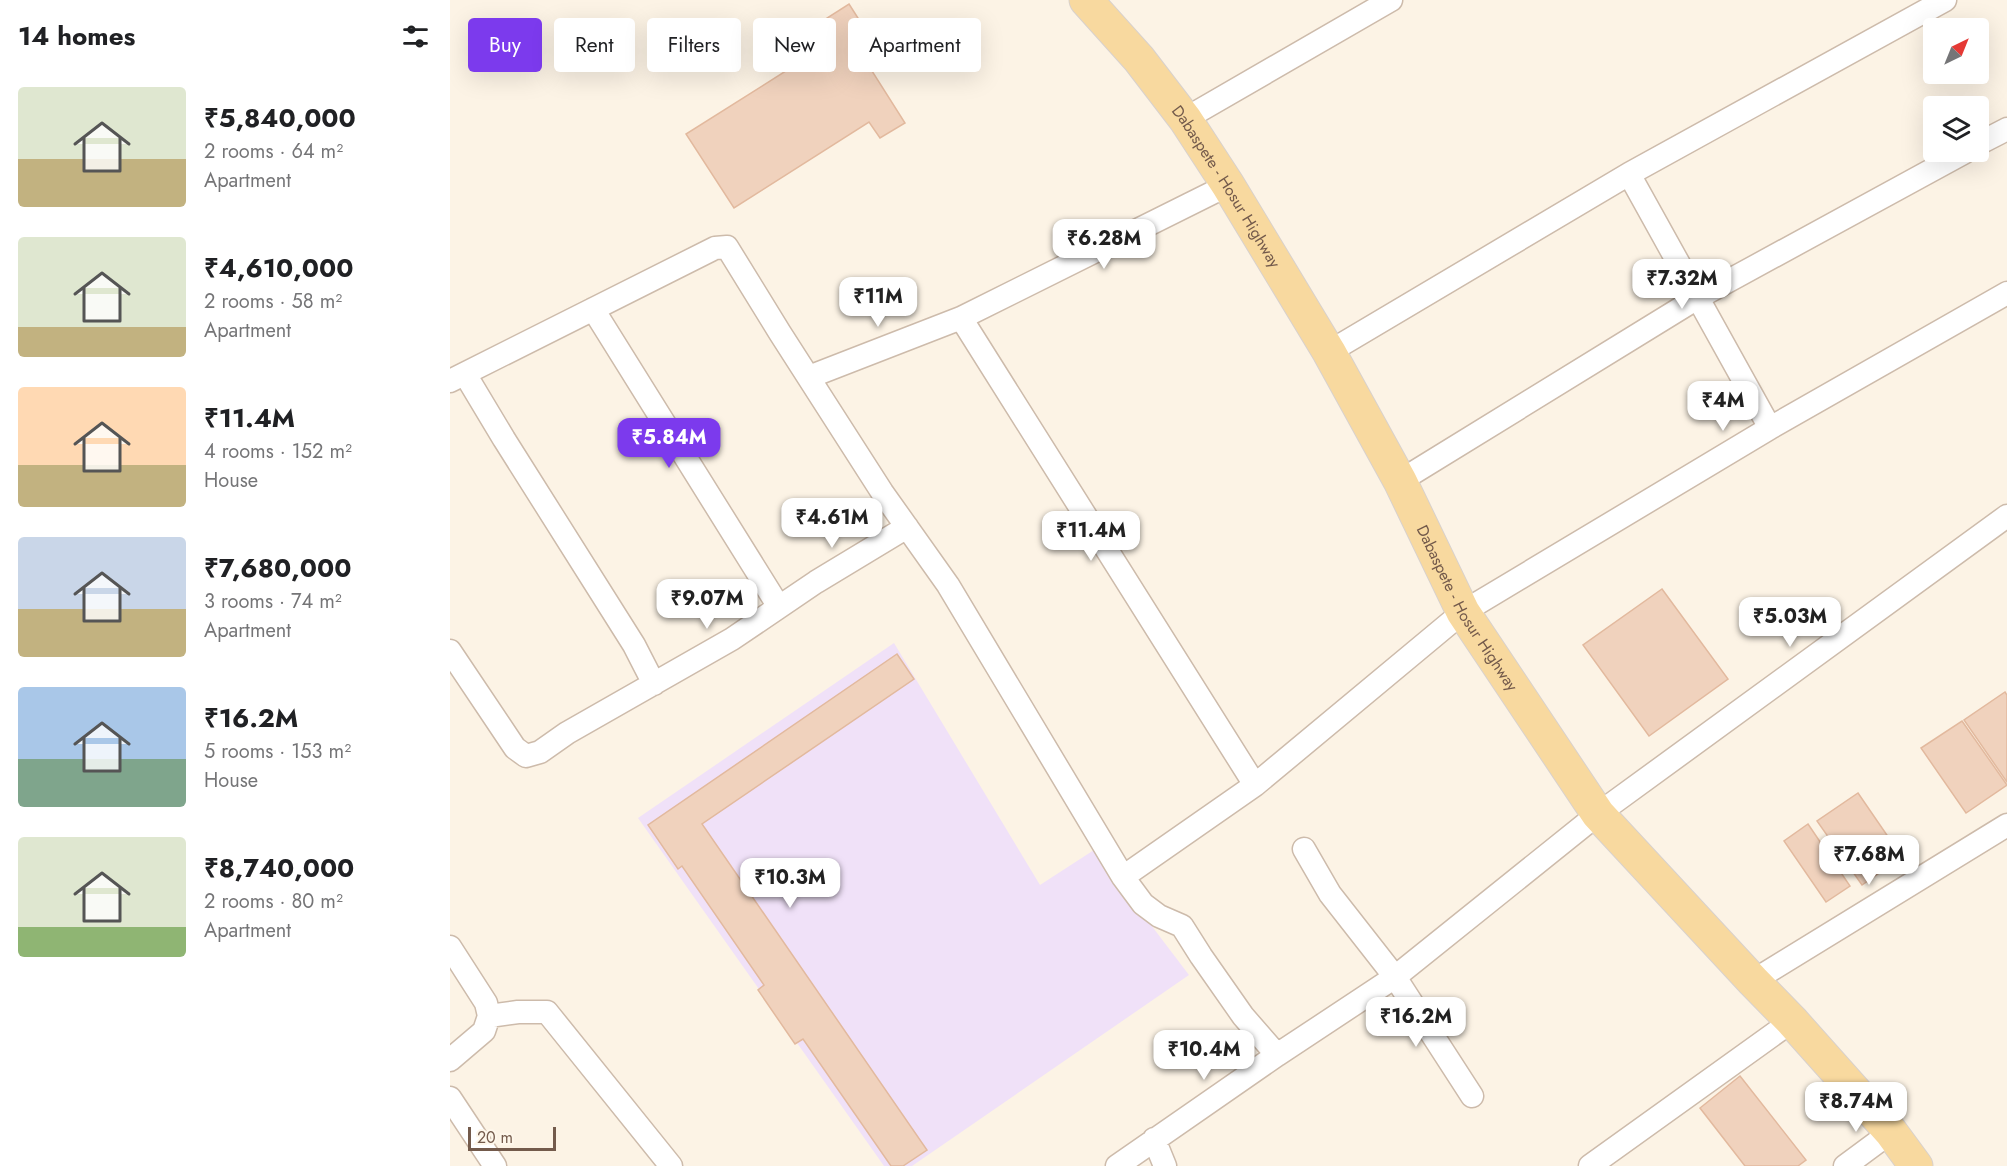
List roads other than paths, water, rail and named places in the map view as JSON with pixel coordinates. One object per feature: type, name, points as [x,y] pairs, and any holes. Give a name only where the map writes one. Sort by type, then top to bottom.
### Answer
[{"type":"main road","name":"Dabaspete - Hosur Highway","points":[[1086,0],[1139,59],[1185,119],[1228,186],[1329,352],[1401,481],[1463,612],[1598,814],[1792,1021],[1891,1132],[1916,1166]]},
{"type":"street","points":[[1185,119],[1391,0]]},
{"type":"street","points":[[1329,352],[1629,174],[1945,0]]},
{"type":"street","points":[[1989,138],[2007,129]]},
{"type":"street","points":[[1401,481],[1698,297],[1947,162]]},
{"type":"street","points":[[1629,174],[1770,428]]},
{"type":"street","points":[[809,377],[961,318],[1228,186]]},
{"type":"street","points":[[654,684],[633,645],[504,439],[458,377],[715,248],[727,247],[907,527],[948,585],[1123,877],[1143,904],[1159,916],[1182,926],[1200,956],[1243,1016],[1277,1055]]},
{"type":"street","points":[[1123,877],[1256,785],[1463,612],[1770,428],[2007,293]]},
{"type":"street","points":[[593,309],[779,607]]},
{"type":"street","points":[[961,318],[1256,785]]},
{"type":"street","points":[[1118,1166],[1277,1055],[1395,977],[1598,814],[2007,516]]},
{"type":"street","points":[[450,651],[514,748],[526,756],[540,752],[567,734],[732,639],[907,527]]},
{"type":"street","points":[[1753,981],[2007,825]]},
{"type":"street","points":[[1304,849],[1330,894],[1395,977],[1472,1096]]},
{"type":"street","points":[[450,947],[486,1003],[489,1016],[484,1031],[450,1060]]},
{"type":"street","points":[[489,1016],[518,1012],[547,1012],[671,1166]]},
{"type":"street","points":[[1590,1166],[1792,1021]]},
{"type":"street","points":[[450,1098],[495,1166]]},
{"type":"street","points":[[1845,1166],[1891,1132]]},
{"type":"street","points":[[1154,1139],[1165,1166]]}]
